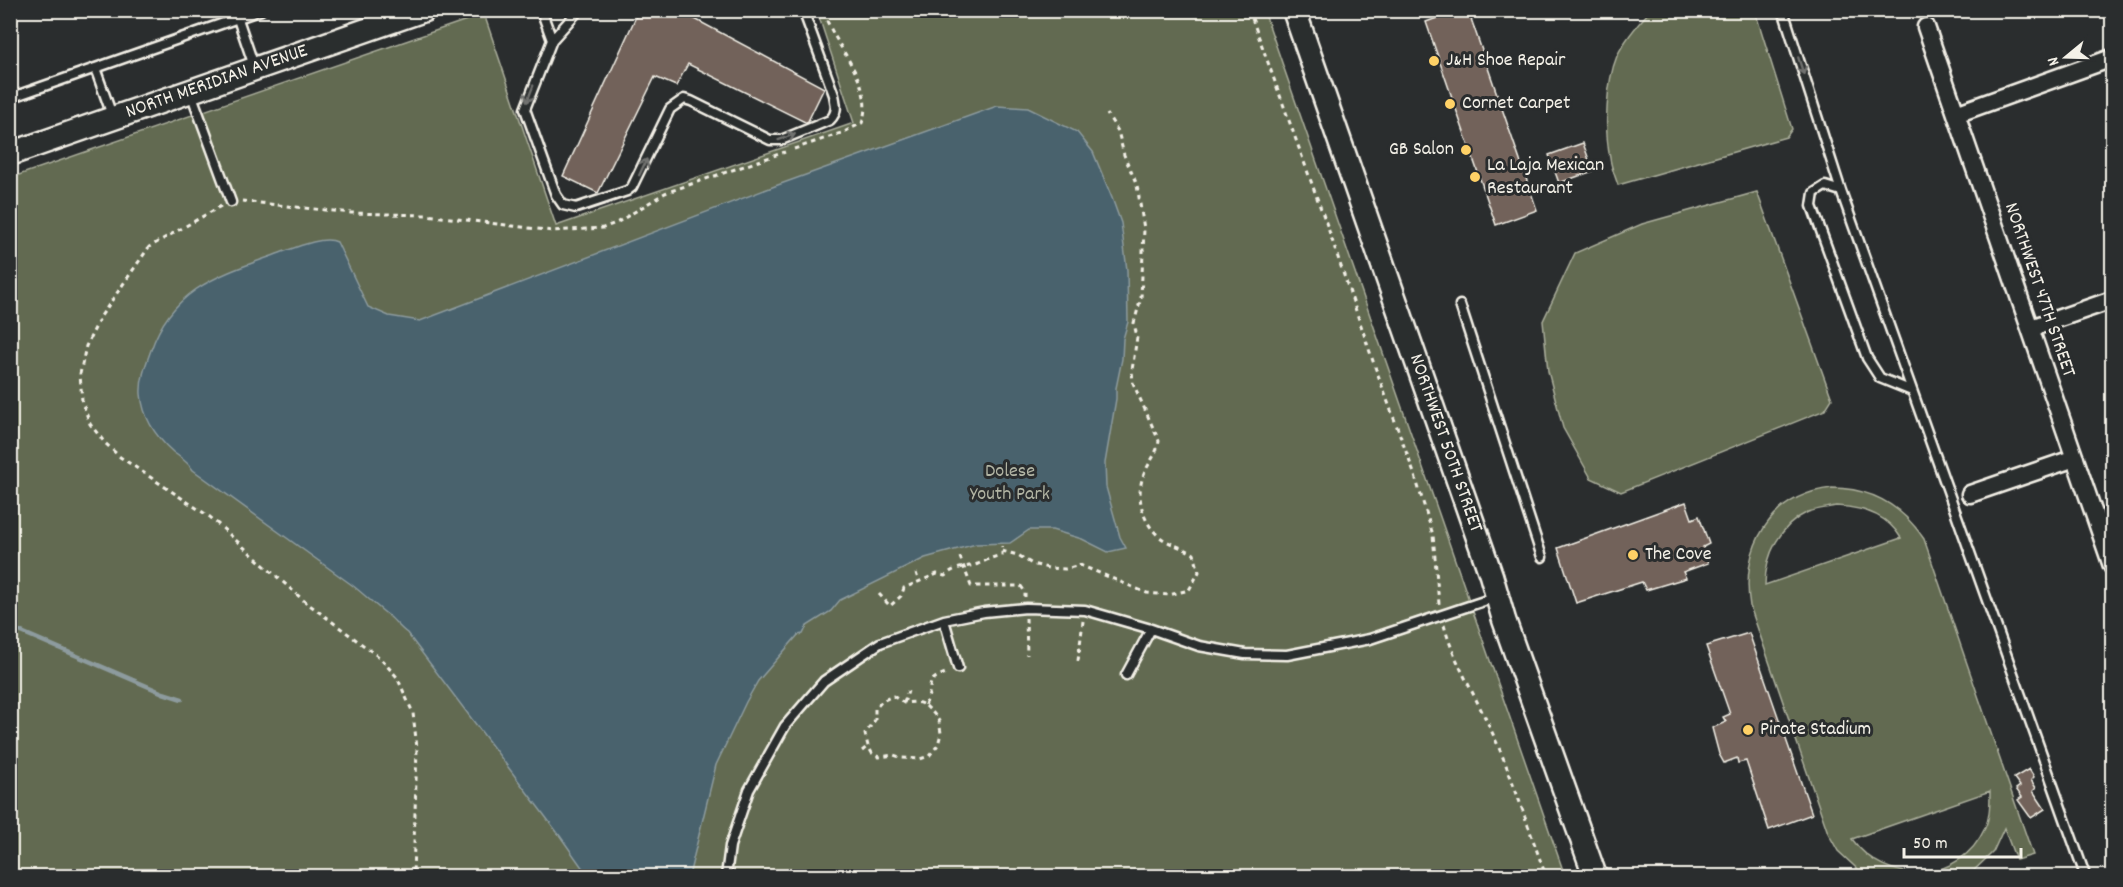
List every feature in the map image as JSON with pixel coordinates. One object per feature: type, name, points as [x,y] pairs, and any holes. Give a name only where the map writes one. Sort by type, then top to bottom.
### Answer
[{"type":"main road","name":"NORTHWEST 50TH STREET","points":[[1294,10],[1498,597],[1504,620],[1595,876]]},
{"type":"main road","name":"NORTH MERIDIAN AVENUE","points":[[10,154],[255,70],[410,13]]},
{"type":"street","name":"NORTHWEST 47TH STREET","points":[[1926,27],[2112,566]]},
{"type":"street","points":[[1956,114],[2112,58]]},
{"type":"street","points":[[2031,328],[2112,300]]},
{"type":"street","points":[[1970,494],[2075,458]]},
{"type":"lane","points":[[10,98],[261,10]]},
{"type":"lane","points":[[541,10],[552,40]]},
{"type":"lane","points":[[579,10],[552,40],[525,109],[556,195],[563,205],[576,208],[627,191],[632,187],[670,109],[684,99],[775,141],[835,116],[837,107],[834,95],[803,10]]},
{"type":"lane","points":[[1783,10],[1841,191],[2085,875]]},
{"type":"lane","points":[[238,19],[255,70]]},
{"type":"lane","points":[[95,68],[113,119]]},
{"type":"lane","points":[[190,92],[231,202]]},
{"type":"lane","points":[[1841,191],[1825,186],[1814,193],[1812,206],[1815,219],[1867,358],[1880,378],[1912,391]]},
{"type":"lane","points":[[1460,304],[1542,557]]},
{"type":"lane","points":[[726,876],[730,846],[749,790],[784,726],[824,681],[880,643],[944,620],[984,612],[1026,608],[1085,610],[1199,646],[1245,654],[1287,655],[1370,639],[1498,597]]},
{"type":"lane","points":[[944,620],[958,668]]},
{"type":"lane","points":[[1126,675],[1151,629]]},
{"type":"path","points":[[413,876],[417,748],[413,713],[397,677],[379,657],[303,600],[210,517],[120,457],[105,443],[90,424],[82,401],[80,374],[86,346],[100,316],[149,247],[231,202],[243,201],[351,213],[426,215],[553,231],[603,228],[618,222],[665,194],[844,132],[862,123],[866,111],[865,98],[856,76],[827,24],[823,10]]},
{"type":"path","points":[[1249,10],[1415,476],[1433,535],[1438,603]]},
{"type":"path","points":[[879,594],[890,606],[901,596],[904,588],[937,574],[945,576],[951,570],[1002,555],[1002,549],[1032,564],[1048,568],[1080,565],[1147,593],[1169,595],[1189,590],[1198,572],[1194,554],[1161,537],[1143,512],[1140,501],[1144,472],[1158,450],[1159,441],[1133,383],[1132,370],[1137,337],[1134,323],[1141,298],[1144,229],[1137,185],[1124,155],[1118,131],[1107,114]]},
{"type":"path","points":[[960,557],[964,567]]},
{"type":"path","points":[[916,573],[919,582]]},
{"type":"path","points":[[1078,661],[1085,610]]},
{"type":"path","points":[[1446,633],[1495,739],[1546,876]]},
{"type":"path","points":[[925,705],[931,693],[932,678],[958,668]]},
{"type":"path","points":[[904,703],[908,690]]},
{"type":"path","points":[[893,696],[904,703],[916,702],[925,705],[939,721],[941,733],[938,745],[929,756],[912,759],[894,755],[879,757],[872,753],[865,734],[875,720],[875,709],[882,701],[893,696]]},
{"type":"path","points":[[862,751],[868,746]]},
{"type":"green space","name":"Dolese Youth Park","points":[[817,11],[1264,11],[1565,876],[11,876],[10,178],[484,14],[556,226],[854,123]]},
{"type":"green space","points":[[1650,11],[1755,11],[1792,129],[1786,137],[1618,185],[1607,134],[1610,79],[1620,50]]},
{"type":"green space","points":[[1757,192],[1832,399],[1825,410],[1621,492],[1591,478],[1563,428],[1548,371],[1543,321],[1575,253],[1642,224]]},
{"type":"green space","points":[[1832,488],[1873,495],[1896,508],[1924,539],[2033,855],[2016,860],[2004,828],[1993,852],[1968,876],[1865,876],[1838,851],[1828,833],[1750,606],[1748,585],[1755,545],[1764,528],[1776,513],[1792,501],[1810,493]],"holes":[[[1836,506],[1873,513],[1889,523],[1901,538],[1765,585],[1771,552],[1789,525],[1808,512]],[[1990,791],[1987,824],[1974,847],[1958,860],[1941,869],[1922,872],[1902,871],[1884,865],[1866,855],[1852,839]]]},
{"type":"water","points":[[997,106],[1028,108],[1077,132],[1093,152],[1121,223],[1127,270],[1128,322],[1123,339],[1122,359],[1105,463],[1106,487],[1120,537],[1126,548],[1108,552],[1082,539],[1052,530],[1029,530],[1010,543],[976,544],[925,558],[840,600],[831,611],[807,626],[803,634],[798,635],[758,681],[746,702],[716,765],[689,876],[588,876],[407,633],[352,585],[193,470],[161,440],[144,411],[141,383],[144,372],[161,328],[172,311],[202,285],[239,268],[293,248],[317,241],[337,242],[368,307],[389,316],[420,321],[775,186]]},
{"type":"building","points":[[639,10],[678,10],[824,88],[807,123],[688,64],[676,86],[655,77],[598,193],[563,176]]},
{"type":"building","points":[[1459,10],[1468,10],[1537,210],[1496,225],[1426,22]]},
{"type":"building","points":[[1583,143],[1593,171],[1559,183],[1549,155]]},
{"type":"building","name":"The Cove","points":[[1686,502],[1692,519],[1699,516],[1709,544],[1703,547],[1708,563],[1683,572],[1686,578],[1646,590],[1642,582],[1576,603],[1558,548]]},
{"type":"building","name":"Pirate Stadium","points":[[1749,633],[1812,814],[1769,830],[1746,761],[1738,763],[1737,758],[1724,763],[1719,754],[1712,728],[1726,722],[1723,717],[1730,714],[1706,646]]},
{"type":"building","points":[[2029,769],[2034,777],[2031,780],[2036,788],[2033,791],[2045,809],[2031,818],[2018,800],[2022,797],[2016,789],[2020,786],[2014,778]]},
{"type":"waterway","points":[[10,627],[163,693],[182,699]]},
{"type":"place","name":"J&H Shoe Repair","points":[[1434,61]]},
{"type":"place","name":"Cornet Carpet","points":[[1450,104]]},
{"type":"place","name":"GB Salon","points":[[1466,150]]},
{"type":"place","name":"La Laja Mexican Restaurant","points":[[1475,177]]},
{"type":"place","name":"The Cove","points":[[1633,555]]},
{"type":"place","name":"Pirate Stadium","points":[[1748,730]]}]
